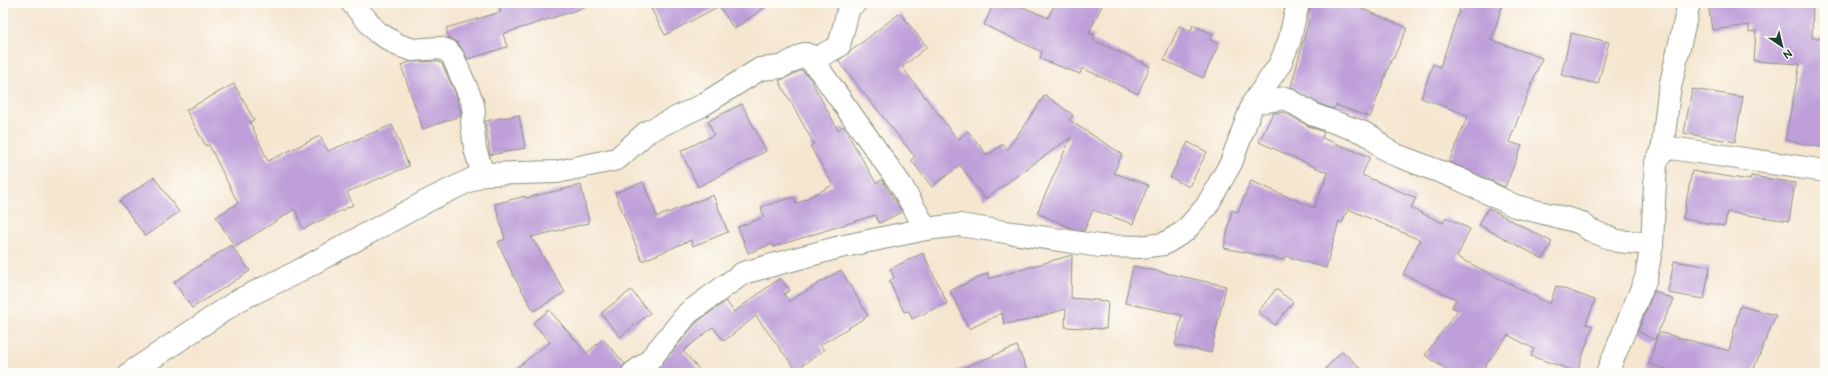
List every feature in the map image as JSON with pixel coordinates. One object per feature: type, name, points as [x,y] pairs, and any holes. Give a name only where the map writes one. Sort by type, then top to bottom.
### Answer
[{"type":"street","points":[[352,3],[377,32],[398,45],[413,50],[439,48],[448,50],[453,57],[472,101],[474,111],[472,122],[475,149],[483,174]]},
{"type":"street","points":[[633,373],[648,362],[688,313],[743,273],[840,247],[926,229],[959,225],[1100,246],[1140,247],[1164,244],[1185,231],[1206,207],[1232,163],[1253,103],[1280,64],[1289,42],[1298,3]]},
{"type":"street","points":[[1607,373],[1646,278],[1652,244],[1656,162],[1662,152],[1669,92],[1689,3]]},
{"type":"street","points":[[130,373],[239,300],[295,273],[429,200],[483,174],[557,172],[617,159],[647,132],[701,106],[760,69],[781,67],[805,54],[817,58],[839,46],[849,4]]},
{"type":"street","points":[[805,54],[821,72],[901,185],[926,229]]},
{"type":"street","points":[[1253,103],[1286,98],[1314,115],[1372,137],[1383,148],[1396,155],[1426,168],[1459,179],[1515,206],[1581,223],[1590,230],[1617,241],[1652,244]]},
{"type":"street","points":[[1662,152],[1671,148],[1825,171]]},
{"type":"building","points":[[498,3],[586,3],[586,7],[503,34],[507,47],[468,59],[458,43],[449,38],[446,28],[501,12]]},
{"type":"building","points":[[648,3],[771,3],[734,29],[719,6],[665,35]]},
{"type":"building","points":[[994,3],[1014,3],[1048,18],[1055,3],[1103,3],[1089,33],[1095,35],[1093,40],[1150,66],[1138,94],[1082,68],[1080,74],[1040,59],[1042,52],[984,25]]},
{"type":"building","points":[[1310,3],[1349,3],[1407,28],[1393,59],[1392,58],[1370,117],[1336,105],[1334,109],[1319,104],[1291,87],[1308,23]]},
{"type":"building","points":[[1462,3],[1503,3],[1491,40],[1542,58],[1509,142],[1522,146],[1505,187],[1449,162],[1468,115],[1421,98],[1433,64],[1440,67]]},
{"type":"building","points":[[1708,3],[1813,3],[1812,38],[1825,38],[1825,148],[1785,140],[1800,64],[1754,61],[1756,31],[1749,32],[1749,25],[1712,30]]},
{"type":"building","points":[[900,13],[927,47],[902,67],[958,140],[968,131],[987,155],[1003,144],[1007,150],[1045,95],[1073,115],[1069,120],[1122,154],[1114,173],[1148,185],[1133,224],[1093,210],[1084,231],[1076,230],[1037,213],[1071,137],[985,199],[960,165],[932,187],[911,160],[915,157],[838,61]]},
{"type":"building","points":[[1193,25],[1213,34],[1210,40],[1219,44],[1203,78],[1164,60],[1179,26],[1191,31]]},
{"type":"building","points":[[1571,33],[1609,42],[1598,84],[1561,75]]},
{"type":"building","points":[[437,61],[442,64],[455,92],[461,112],[460,116],[423,129],[401,65],[409,62]]},
{"type":"building","points":[[802,70],[809,77],[838,130],[843,126],[876,183],[882,180],[902,212],[879,223],[875,215],[773,247],[772,244],[748,253],[738,227],[764,217],[761,207],[794,197],[796,204],[833,185],[810,146],[814,144],[779,81]]},
{"type":"building","points":[[234,84],[254,120],[250,122],[268,161],[320,136],[328,151],[392,125],[409,166],[347,192],[353,205],[303,229],[295,209],[235,247],[216,217],[238,203],[209,145],[206,146],[186,110]]},
{"type":"building","points":[[1692,89],[1743,97],[1735,142],[1684,133]]},
{"type":"building","points":[[742,104],[766,151],[698,187],[681,151],[714,135],[708,121]]},
{"type":"building","points":[[1284,112],[1308,126],[1324,132],[1322,138],[1370,157],[1362,175],[1416,198],[1411,208],[1443,223],[1446,217],[1470,229],[1457,257],[1550,304],[1556,286],[1595,300],[1586,324],[1593,326],[1577,372],[1531,356],[1534,349],[1508,335],[1480,373],[1451,373],[1425,355],[1458,310],[1452,307],[1456,299],[1403,274],[1420,240],[1348,209],[1342,223],[1339,221],[1326,268],[1285,256],[1284,260],[1224,248],[1232,210],[1238,212],[1251,181],[1314,208],[1328,173],[1259,142],[1273,113]]},
{"type":"building","points":[[519,115],[525,148],[490,155],[485,121]]},
{"type":"building","points":[[1188,142],[1207,152],[1189,187],[1170,177]]},
{"type":"building","points":[[1692,171],[1750,180],[1751,176],[1795,183],[1789,221],[1727,212],[1725,226],[1683,219]]},
{"type":"building","points":[[154,177],[179,212],[145,236],[120,201]]},
{"type":"building","points":[[643,182],[657,217],[713,195],[728,232],[693,246],[691,240],[642,261],[615,193]]},
{"type":"building","points":[[581,185],[589,223],[531,237],[565,292],[534,311],[514,277],[498,242],[505,239],[495,204],[525,196],[526,198]]},
{"type":"building","points":[[1488,208],[1552,242],[1543,259],[1479,225]]},
{"type":"building","points":[[231,245],[250,271],[192,308],[174,282]]},
{"type":"building","points":[[923,253],[947,303],[912,319],[909,311],[904,312],[889,281],[894,278],[890,269]]},
{"type":"building","points":[[1072,255],[1071,298],[1108,301],[1106,329],[1065,327],[1066,309],[1024,321],[1004,324],[1002,313],[969,329],[950,291],[988,273],[988,279]]},
{"type":"building","points":[[1674,261],[1710,267],[1704,299],[1668,293]]},
{"type":"building","points":[[1133,266],[1226,286],[1211,353],[1175,345],[1182,315],[1125,303]]},
{"type":"building","points":[[841,270],[868,316],[820,345],[824,350],[796,370],[756,316],[724,341],[713,327],[683,351],[702,373],[654,373],[697,322],[726,301],[734,312],[780,278],[790,290],[784,294],[789,301]]},
{"type":"building","points":[[1276,289],[1293,302],[1275,325],[1258,312]]},
{"type":"building","points":[[631,290],[650,313],[620,337],[601,313]]},
{"type":"building","points":[[1654,291],[1674,300],[1658,332],[1729,351],[1740,306],[1776,315],[1752,373],[1679,373],[1649,364],[1658,333],[1654,340],[1638,331]]},
{"type":"building","points":[[549,310],[587,353],[603,339],[625,364],[621,373],[510,373],[550,342],[533,323]]},
{"type":"building","points":[[1017,346],[1028,373],[953,373],[953,372]]},
{"type":"building","points":[[1342,351],[1366,373],[1322,373]]}]
